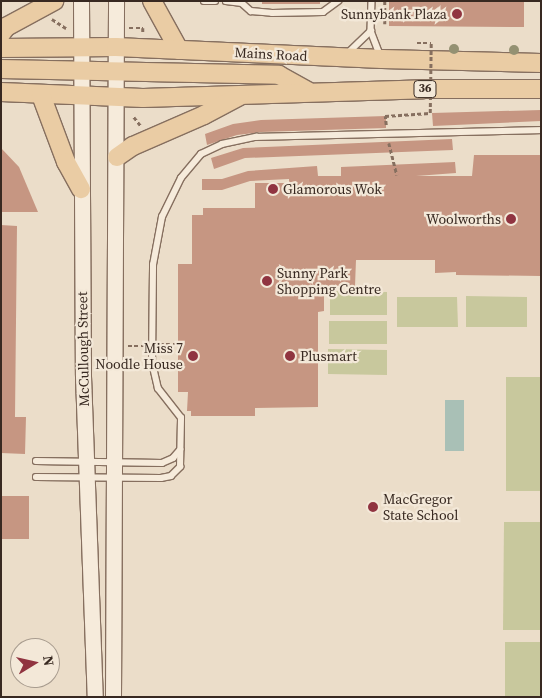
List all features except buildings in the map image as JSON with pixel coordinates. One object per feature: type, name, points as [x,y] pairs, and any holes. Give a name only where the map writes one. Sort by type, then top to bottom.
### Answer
[{"type":"main road","name":"McCullough Street","points":[[81,1],[81,189],[86,470],[95,697]]},
{"type":"main road","points":[[113,697],[117,157],[116,1]]},
{"type":"main road","points":[[152,1],[179,50]]},
{"type":"main road","points":[[1,34],[6,27],[49,8]]},
{"type":"main road","name":"Mains Road","points":[[1,48],[81,46],[382,60],[541,63]]},
{"type":"main road","points":[[1,69],[81,72],[279,74],[308,91]]},
{"type":"main road","name":"36","points":[[1,92],[81,97],[116,97],[308,91],[541,90]]},
{"type":"main road","points":[[117,157],[133,146],[204,116],[241,94]]},
{"type":"main road","points":[[41,95],[66,162],[81,189]]},
{"type":"lane","points":[[204,1],[215,1]]},
{"type":"lane","points":[[226,1],[242,3],[251,11],[272,13],[324,12],[338,1]]},
{"type":"lane","points":[[372,1],[371,31],[382,60]]},
{"type":"lane","points":[[344,58],[371,31]]},
{"type":"lane","points":[[36,477],[86,470],[115,470],[171,476],[180,467],[181,418],[156,384],[152,345],[153,265],[162,217],[180,178],[201,154],[222,144],[256,137],[541,130]]},
{"type":"lane","points":[[36,461],[86,470],[115,470],[166,462],[180,450]]},
{"type":"path","points":[[385,1],[385,24]]},
{"type":"path","points":[[49,8],[66,28]]},
{"type":"path","points":[[127,28],[143,28],[143,33]]},
{"type":"path","points":[[397,176],[385,116],[430,113],[431,43]]},
{"type":"path","points":[[128,117],[134,117],[134,112]]},
{"type":"path","points":[[158,344],[178,344]]},
{"type":"path","points":[[128,346],[146,346]]},
{"type":"green space","points":[[330,291],[387,292],[387,315],[330,315]]},
{"type":"green space","points":[[466,296],[527,297],[527,327],[466,327]]},
{"type":"green space","points":[[397,297],[457,297],[458,327],[397,327]]},
{"type":"green space","points":[[329,321],[387,321],[387,344],[329,344]]},
{"type":"green space","points":[[328,349],[387,350],[387,375],[328,374]]},
{"type":"green space","points":[[506,377],[541,377],[541,491],[506,491]]},
{"type":"green space","points":[[504,522],[541,522],[541,630],[503,630]]},
{"type":"green space","points":[[505,642],[541,642],[541,697],[505,697]]},
{"type":"shaded area","points":[[445,400],[464,400],[464,451],[445,451]]},
{"type":"place","name":"Sunnybank Plaza","points":[[457,14]]},
{"type":"place","name":"Glamorous Wok","points":[[273,189]]},
{"type":"place","name":"Woolworths","points":[[511,219]]},
{"type":"place","name":"Sunny Park Shopping Centre","points":[[267,281]]},
{"type":"place","name":"Miss 7 Noodle House","points":[[193,356]]},
{"type":"place","name":"Plusmart","points":[[290,356]]},
{"type":"place","name":"MacGregor State School","points":[[373,507]]}]
